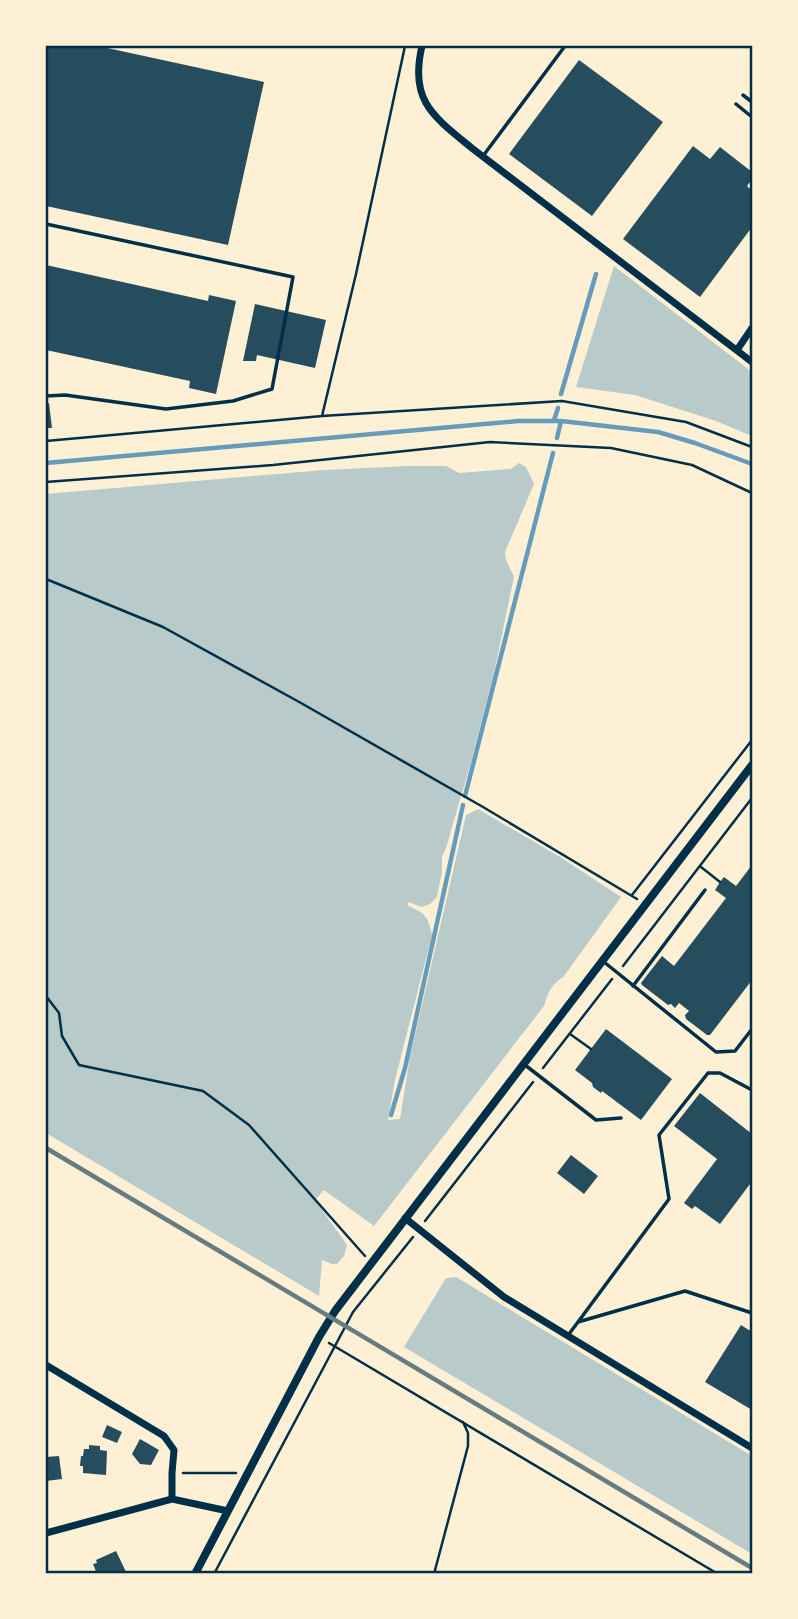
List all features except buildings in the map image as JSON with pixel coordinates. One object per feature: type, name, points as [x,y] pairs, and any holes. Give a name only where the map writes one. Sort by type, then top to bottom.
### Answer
[{"type":"street","points":[[422,46],[417,69],[418,84],[427,106],[443,124],[752,362]]},
{"type":"street","points":[[737,350],[752,328]]},
{"type":"street","points":[[195,1573],[335,1311],[752,765]]},
{"type":"street","points":[[405,1218],[504,1297],[752,1448]]},
{"type":"street","points":[[46,1365],[164,1436],[174,1450],[173,1499]]},
{"type":"street","points":[[46,1533],[173,1499],[228,1511]]},
{"type":"lane","points":[[483,156],[565,46]]},
{"type":"lane","points":[[743,95],[752,102]]},
{"type":"lane","points":[[736,104],[752,117]]},
{"type":"lane","points":[[46,224],[293,277],[272,389],[233,401],[166,409],[46,396]]},
{"type":"lane","points":[[633,986],[705,890]]},
{"type":"lane","points":[[602,961],[716,1052],[735,1051],[752,1029]]},
{"type":"lane","points":[[524,1063],[596,1120],[621,1118]]},
{"type":"lane","points":[[568,1336],[669,1199],[659,1135],[708,1073],[720,1073],[752,1090]]},
{"type":"lane","points":[[578,1322],[685,1291],[752,1313]]},
{"type":"path","points":[[322,416],[405,46]]},
{"type":"path","points":[[46,440],[322,416],[562,401],[686,422],[752,447]]},
{"type":"path","points":[[46,482],[273,465],[490,442],[611,448],[692,465],[752,493]]},
{"type":"path","points":[[46,579],[163,627],[301,702],[632,895],[645,906]]},
{"type":"path","points":[[632,895],[752,740]]},
{"type":"path","points":[[214,1573],[353,1312],[752,798]]},
{"type":"path","points":[[699,867],[720,882]]},
{"type":"path","points":[[46,996],[59,1013],[62,1036],[79,1065],[203,1091],[249,1125],[370,1263]]},
{"type":"path","points":[[570,1034],[591,1049]]},
{"type":"path","points":[[319,1337],[718,1573]]},
{"type":"path","points":[[434,1573],[468,1446],[468,1433],[463,1422]]},
{"type":"path","points":[[180,1473],[236,1473]]},
{"type":"shaded area","points":[[614,266],[752,372],[752,436],[716,421],[635,395],[576,387]]},
{"type":"shaded area","points":[[519,463],[526,467],[534,484],[505,552],[514,577],[494,673],[442,857],[437,897],[422,907],[408,902],[408,906],[425,916],[432,935],[395,1080],[388,1120],[400,1119],[410,1057],[466,815],[478,809],[621,897],[564,976],[551,989],[544,1006],[374,1226],[324,1190],[315,1200],[347,1245],[344,1256],[337,1264],[322,1260],[319,1296],[46,1133],[46,494],[324,470],[446,466],[459,473],[511,469]]},
{"type":"shaded area","points":[[456,1277],[752,1456],[752,1554],[404,1347],[446,1278]]},
{"type":"waterway","points":[[561,394],[596,274]]},
{"type":"waterway","points":[[554,420],[558,408]]},
{"type":"waterway","points":[[46,463],[518,421],[561,421],[658,432],[752,464]]},
{"type":"waterway","points":[[557,438],[561,421]]},
{"type":"waterway","points":[[465,796],[553,453]]},
{"type":"waterway","points":[[391,1115],[405,1068],[463,805]]},
{"type":"railway","points":[[46,1148],[752,1568]]}]
